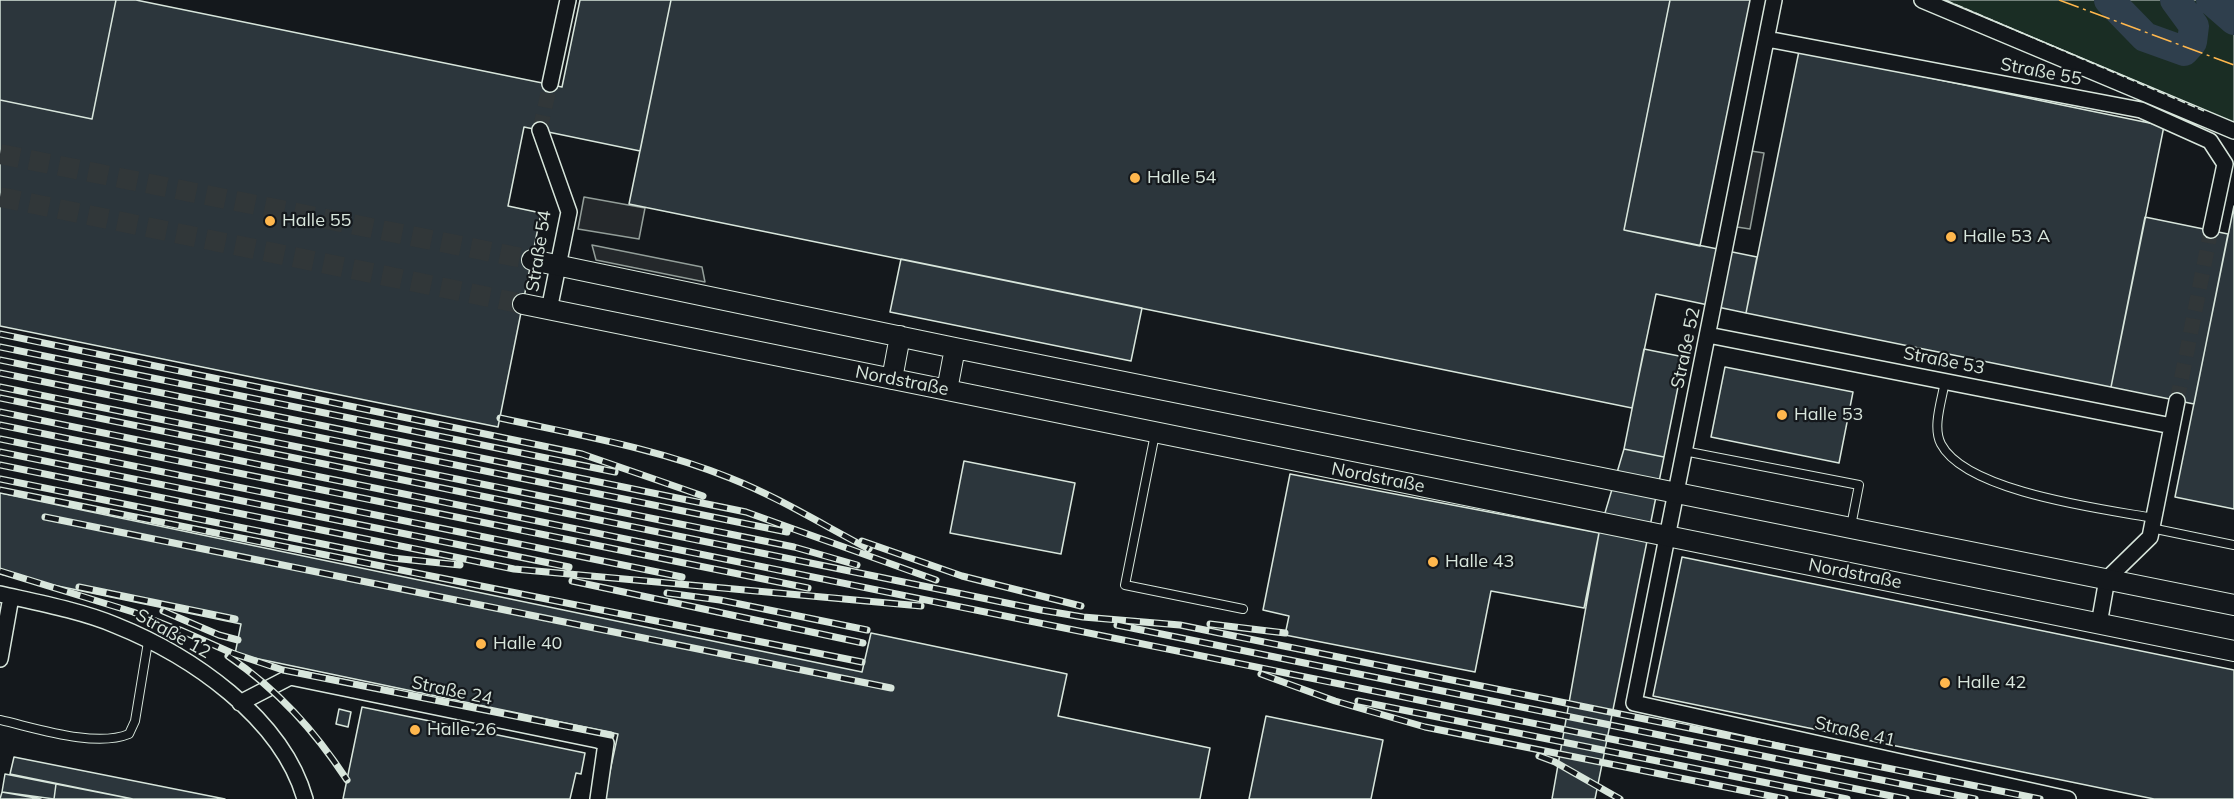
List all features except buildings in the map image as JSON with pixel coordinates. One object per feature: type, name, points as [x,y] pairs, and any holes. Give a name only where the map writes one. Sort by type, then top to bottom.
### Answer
[{"type":"street","points":[[550,84],[568,0]]},
{"type":"street","name":"Straße 52","points":[[1634,703],[1774,0]]},
{"type":"street","points":[[1922,0],[2234,131]]},
{"type":"street","name":"Straße 55","points":[[1767,39],[2140,110],[2211,141],[2224,164],[2211,230]]},
{"type":"street","name":"Straße 54","points":[[540,130],[569,212],[549,310]]},
{"type":"street","points":[[532,260],[955,348],[2234,605]]},
{"type":"street","name":"Nordstraße","points":[[523,304],[2234,651]]},
{"type":"street","name":"Straße 53","points":[[1708,335],[2172,426]]},
{"type":"street","points":[[892,379],[900,336]]},
{"type":"street","points":[[947,390],[955,348]]},
{"type":"street","points":[[2099,624],[2107,579],[2150,537],[2177,401]]},
{"type":"street","points":[[0,659],[5,596]]},
{"type":"street","name":"Straße 12","points":[[5,596],[114,624],[201,669],[240,703],[279,744],[304,799]]},
{"type":"street","name":"Straße 24","points":[[240,703],[290,678],[597,740],[606,743],[598,799]]},
{"type":"street","name":"Straße 41","points":[[1634,703],[2068,799]]},
{"type":"lane","points":[[1945,381],[1937,432],[1941,444],[1960,464],[1983,479],[2063,502],[2234,545]]},
{"type":"lane","points":[[1155,433],[1125,585],[1243,609]]},
{"type":"lane","points":[[1684,450],[1859,485],[1851,527]]},
{"type":"lane","points":[[0,720],[87,738],[114,740],[129,734],[135,721],[148,642]]},
{"type":"green space","points":[[1945,0],[2234,0],[2234,123]]},
{"type":"shaded area","points":[[1751,151],[1764,153],[1750,229],[1737,227]]},
{"type":"shaded area","points":[[584,197],[645,208],[639,239],[578,229]]},
{"type":"shaded area","points":[[592,245],[702,267],[705,282],[596,260]]},
{"type":"waterway","points":[[2109,0],[2145,37],[2184,51],[2192,42],[2194,26],[2175,0]]},
{"type":"waterway","points":[[2211,0],[2234,20]]},
{"type":"tunnel","points":[[540,130],[550,84]]},
{"type":"tunnel","points":[[0,154],[532,260]]},
{"type":"tunnel","points":[[0,197],[523,304]]},
{"type":"tunnel","points":[[2177,401],[2211,230]]},
{"type":"railway","points":[[0,334],[582,454],[703,496]]},
{"type":"railway","points":[[0,347],[615,472]]},
{"type":"railway","points":[[0,360],[746,512],[936,580]]},
{"type":"railway","points":[[0,373],[787,532]]},
{"type":"railway","points":[[0,387],[794,547],[857,565]]},
{"type":"railway","points":[[0,398],[1041,610],[1083,617],[1180,625],[2040,799]]},
{"type":"railway","points":[[0,412],[1906,799]]},
{"type":"railway","points":[[500,418],[674,458],[766,494],[869,549]]},
{"type":"railway","points":[[0,425],[808,588]]},
{"type":"railway","points":[[0,439],[682,577]]},
{"type":"railway","points":[[0,452],[569,567]]},
{"type":"railway","points":[[0,465],[514,569],[921,606]]},
{"type":"railway","points":[[0,479],[392,558],[460,565]]},
{"type":"railway","points":[[0,490],[862,662]]},
{"type":"railway","points":[[45,517],[891,688]]},
{"type":"railway","points":[[862,541],[962,576],[1081,606]]},
{"type":"railway","points":[[0,571],[133,612],[186,633]]},
{"type":"railway","points":[[572,581],[863,643]]},
{"type":"railway","points":[[79,587],[235,619]]},
{"type":"railway","points":[[667,593],[720,600],[867,630]]},
{"type":"railway","points":[[163,611],[219,635],[238,640]]},
{"type":"railway","points":[[1210,624],[1285,633]]},
{"type":"railway","points":[[1117,625],[1975,799]]},
{"type":"railway","points":[[180,630],[232,653],[283,670],[611,735]]},
{"type":"railway","points":[[228,656],[263,683],[294,712],[322,744],[347,780]]},
{"type":"railway","points":[[1261,674],[1335,701],[1425,727],[1785,799]]},
{"type":"railway","points":[[1358,701],[1847,799]]},
{"type":"railway","points":[[1539,756],[1555,762],[1620,799]]},
{"type":"fence","points":[[1945,0],[2204,111]]},
{"type":"power","points":[[2059,0],[2234,65]]},
{"type":"place","name":"Halle 54","points":[[1135,178]]},
{"type":"place","name":"Halle 55","points":[[270,221]]},
{"type":"place","name":"Halle 53 A","points":[[1951,237]]},
{"type":"place","name":"Halle 53","points":[[1782,415]]},
{"type":"place","name":"Halle 43","points":[[1433,562]]},
{"type":"place","name":"Halle 40","points":[[481,644]]},
{"type":"place","name":"Halle 42","points":[[1945,683]]},
{"type":"place","name":"Halle 26","points":[[415,730]]}]
